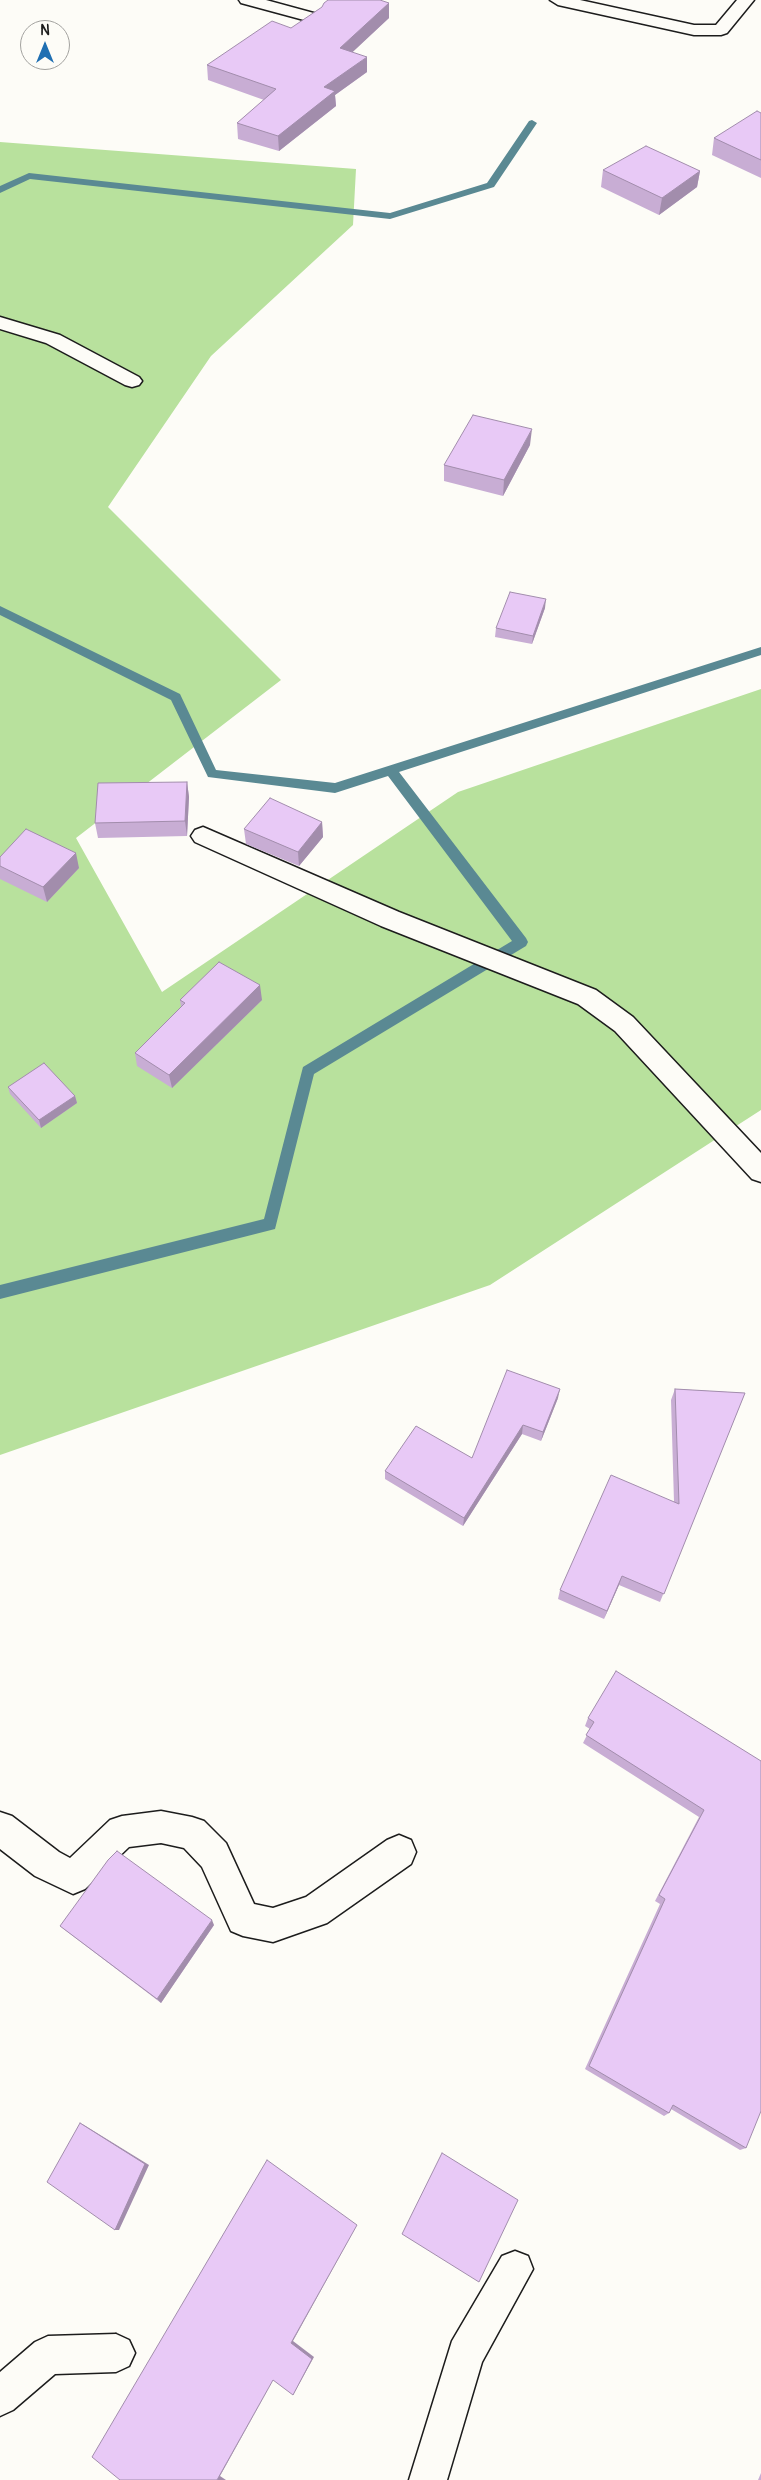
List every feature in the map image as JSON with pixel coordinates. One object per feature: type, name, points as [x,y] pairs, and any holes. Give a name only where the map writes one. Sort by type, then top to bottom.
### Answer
[{"type":"street","points":[[247,0],[316,18]]},
{"type":"street","points":[[558,0],[694,30],[721,30],[746,0]]},
{"type":"street","points":[[0,322],[53,339],[132,381]]},
{"type":"street","points":[[203,836],[390,919],[587,997],[624,1024],[684,1086],[761,1171]]},
{"type":"street","points":[[0,1828],[47,1864],[73,1877],[122,1832],[161,1827],[192,1833],[214,1854],[243,1919],[273,1925],[315,1912],[399,1852]]},
{"type":"street","points":[[428,2480],[465,2354],[516,2269]]},
{"type":"street","points":[[0,2397],[48,2356],[116,2353]]},
{"type":"green space","points":[[0,142],[356,169],[353,225],[211,356],[108,507],[281,680],[76,838],[162,992],[458,792],[761,689],[761,1110],[490,1285],[0,1455]]},
{"type":"building","points":[[328,0],[380,0],[389,3],[340,48],[367,57],[324,87],[335,91],[278,136],[237,123],[276,89],[207,65],[272,21],[291,28],[322,7]]},
{"type":"building","points":[[757,111],[761,113],[761,160],[714,138]]},
{"type":"building","points":[[646,146],[700,171],[662,198],[603,170]]},
{"type":"building","points":[[473,415],[532,429],[504,480],[444,465]]},
{"type":"building","points":[[510,592],[546,599],[533,636],[496,628]]},
{"type":"building","points":[[187,782],[185,821],[95,823],[98,783]]},
{"type":"building","points":[[270,798],[322,822],[298,852],[244,829]]},
{"type":"building","points":[[26,829],[76,853],[43,887],[0,866],[0,857]]},
{"type":"building","points":[[219,962],[260,985],[169,1075],[135,1053],[185,1003],[180,1000]]},
{"type":"building","points":[[44,1063],[75,1096],[39,1120],[8,1087]]},
{"type":"building","points":[[507,1370],[560,1389],[543,1432],[523,1425],[464,1518],[385,1471],[416,1426],[472,1458]]},
{"type":"building","points":[[675,1389],[745,1393],[664,1594],[622,1576],[607,1611],[560,1590],[611,1475],[679,1504]]},
{"type":"building","points":[[616,1671],[761,1761],[761,2111],[746,2148],[673,2105],[669,2113],[589,2066],[665,1899],[659,1895],[704,1810],[586,1735],[594,1722],[588,1718]]},
{"type":"building","points":[[117,1851],[212,1920],[157,1999],[60,1926],[108,1860]]},
{"type":"building","points":[[80,2123],[145,2164],[115,2230],[47,2182]]},
{"type":"building","points":[[442,2153],[518,2200],[479,2282],[402,2234]]},
{"type":"building","points":[[267,2160],[357,2225],[291,2343],[312,2359],[293,2395],[273,2380],[217,2480],[120,2480],[92,2457]]},
{"type":"waterway","points":[[0,190],[29,176],[390,216],[491,185],[532,123]]},
{"type":"waterway","points":[[0,610],[176,697],[212,774],[335,788],[761,651]]},
{"type":"waterway","points":[[0,1292],[270,1224],[308,1071],[521,942],[391,770]]}]
